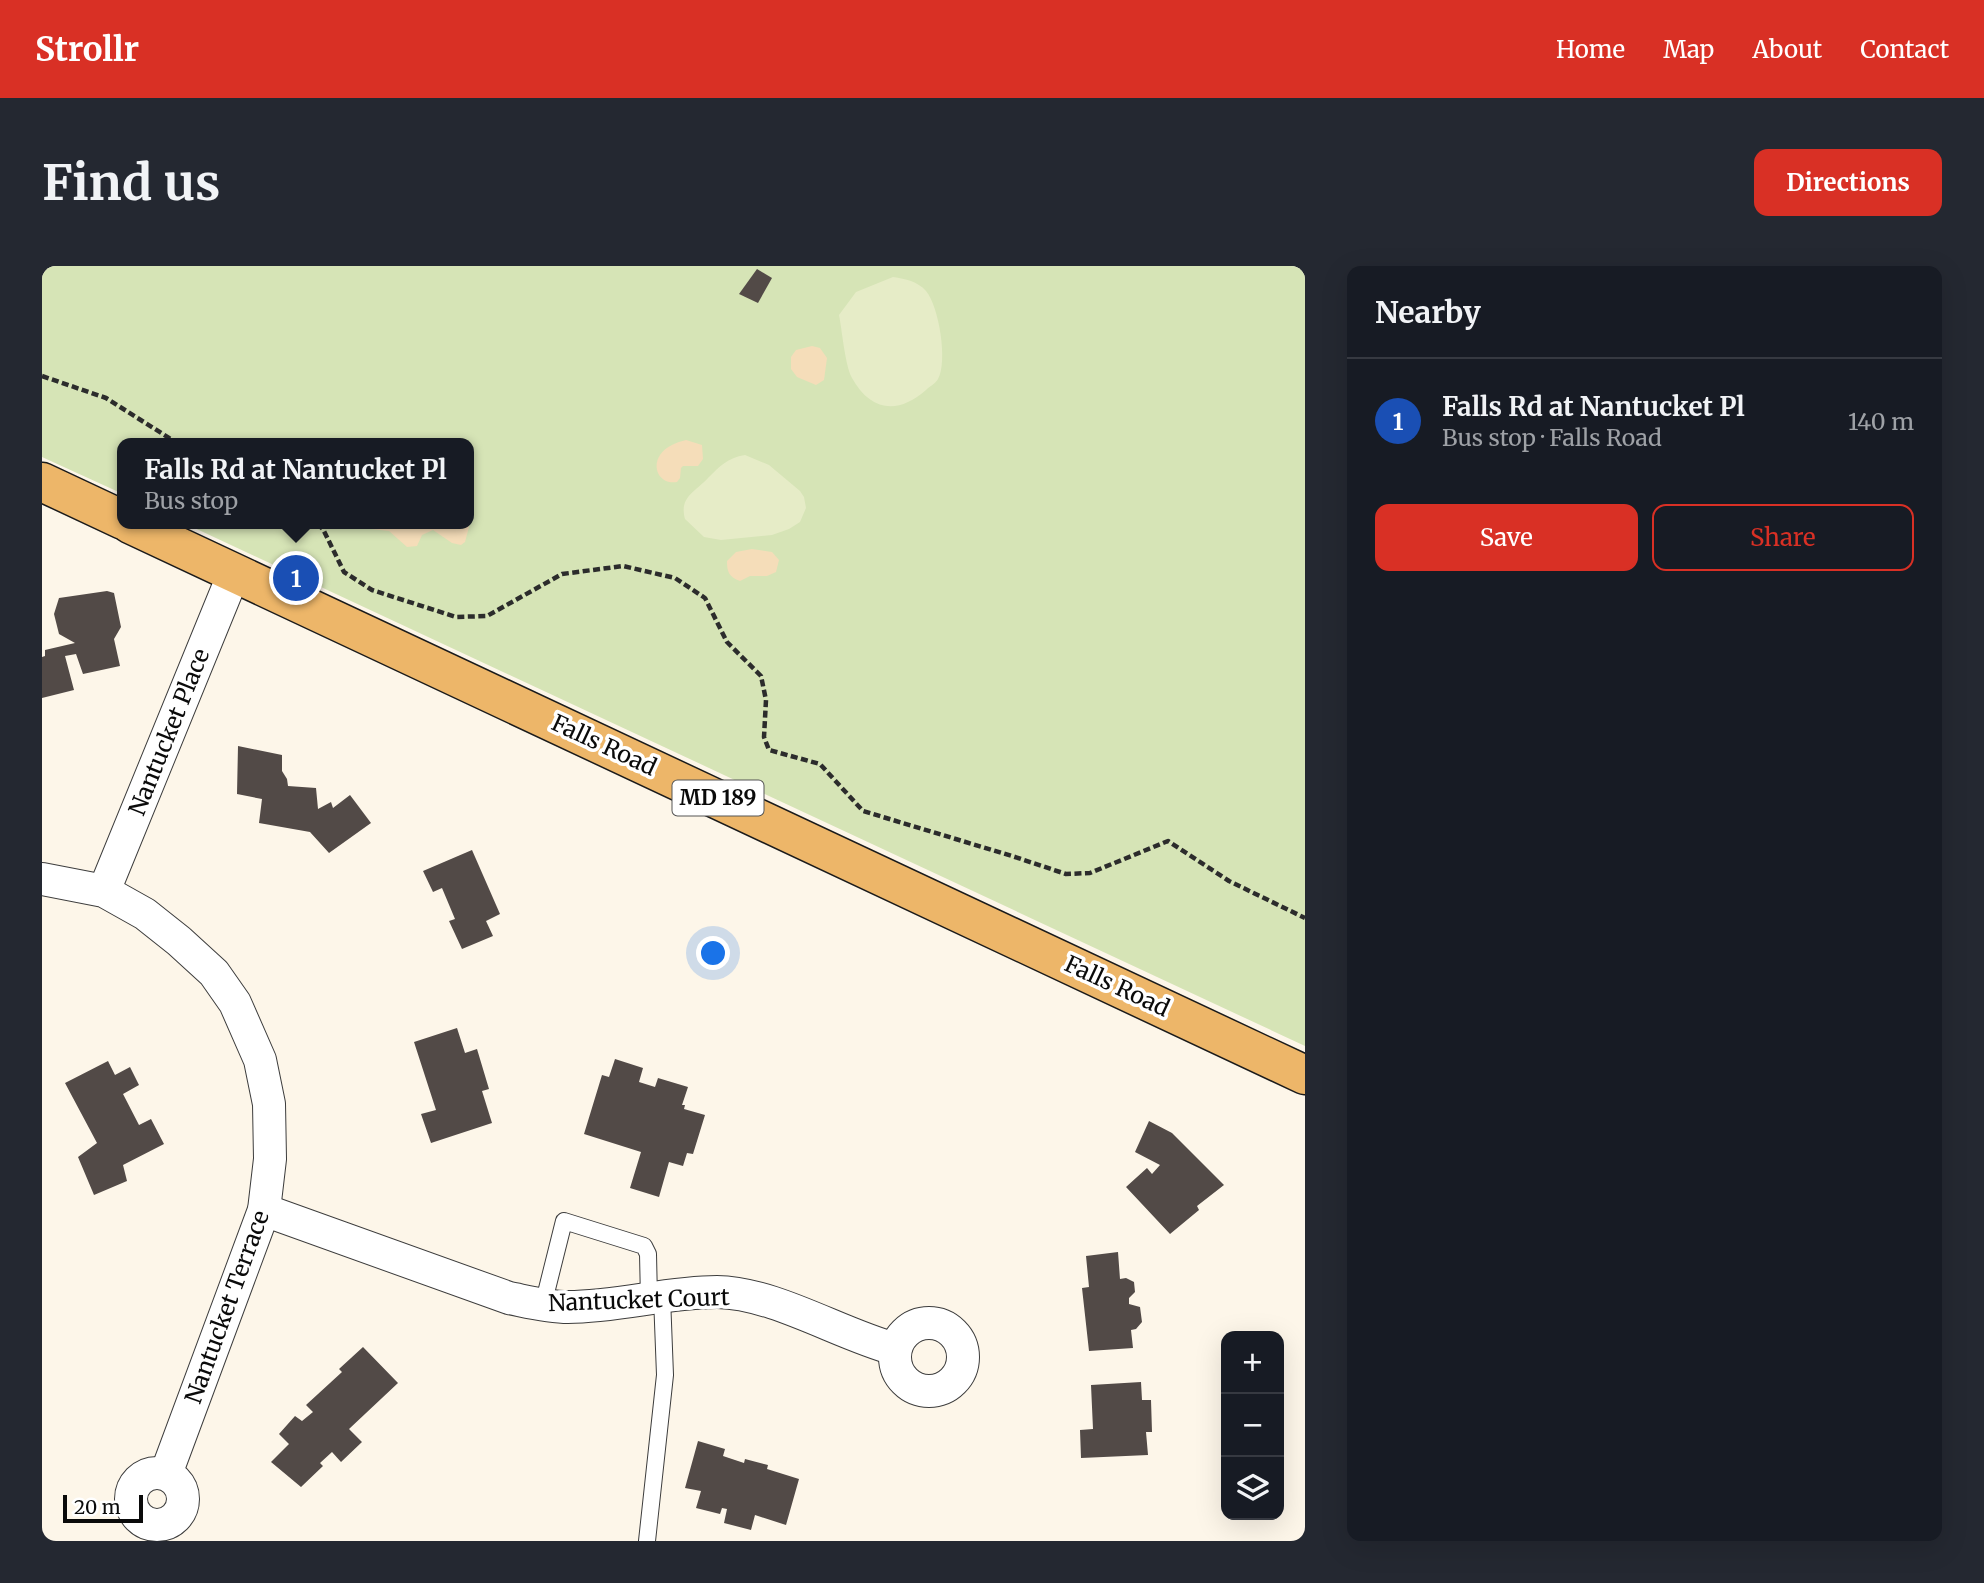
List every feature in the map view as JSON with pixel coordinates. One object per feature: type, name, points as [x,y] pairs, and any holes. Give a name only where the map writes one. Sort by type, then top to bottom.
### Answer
[{"type":"main road","points":[[42,482],[117,517]]},
{"type":"main road","name":"Falls Road","points":[[141,529],[1305,1075]]},
{"type":"street","name":"Nantucket Place","points":[[104,891],[234,573]]},
{"type":"street","name":"Nantucket Terrace","points":[[42,879],[104,891],[145,914],[179,941],[214,973],[235,1003],[260,1060],[269,1104],[270,1159],[264,1210],[166,1474]]},
{"type":"street","name":"Nantucket Court","points":[[264,1210],[509,1298],[567,1307],[718,1292],[779,1306],[871,1343],[895,1349]]},
{"type":"lane","points":[[543,1305],[564,1221],[645,1246],[656,1298],[665,1375],[647,1541]]},
{"type":"path","points":[[42,376],[106,398],[169,438]]},
{"type":"path","points":[[323,529],[344,572],[372,590],[456,617],[487,615],[562,574],[622,566],[675,578],[705,598],[727,642],[761,676],[766,700],[764,737],[769,750],[820,764],[863,811],[1066,874],[1090,873],[1168,841],[1229,881],[1305,918]]},
{"type":"green space","points":[[42,266],[1305,266],[1305,1046],[197,529],[474,529],[474,438],[117,438],[117,491],[42,457]]},
{"type":"green space","points":[[893,277],[919,285],[931,298],[941,334],[942,360],[938,379],[926,390],[905,403],[885,406],[867,397],[852,378],[839,315],[856,292]]},
{"type":"green space","points":[[745,455],[769,465],[800,491],[806,508],[800,522],[772,535],[721,540],[704,537],[685,519],[686,500],[724,463]]},
{"type":"sand","points":[[812,346],[820,348],[827,358],[824,380],[816,385],[797,377],[791,369],[791,357],[796,350]]},
{"type":"sand","points":[[686,440],[702,445],[703,459],[698,466],[683,466],[677,482],[666,481],[659,475],[657,460],[671,445]]},
{"type":"sand","points":[[371,529],[468,529],[465,542],[461,545],[452,543],[433,530],[422,535],[417,546],[407,547],[389,531]]},
{"type":"sand","points":[[752,549],[772,552],[779,560],[776,572],[767,576],[750,576],[740,581],[733,578],[728,571],[727,561],[736,552]]},
{"type":"building","points":[[757,269],[772,278],[758,303],[739,294]]},
{"type":"building","points":[[107,591],[114,593],[121,627],[114,639],[120,666],[83,674],[76,654],[65,656],[74,690],[42,698],[42,657],[45,656],[45,650],[75,643],[59,634],[54,614],[59,598]]},
{"type":"building","points":[[238,746],[282,755],[282,771],[288,786],[316,788],[318,809],[331,802],[333,808],[350,795],[371,823],[329,853],[310,832],[259,823],[262,799],[237,794]]},
{"type":"building","points":[[472,850],[500,914],[486,921],[493,936],[462,949],[449,921],[455,919],[442,888],[433,892],[423,871]]},
{"type":"building","points":[[457,1028],[465,1053],[477,1049],[489,1089],[482,1091],[492,1123],[431,1143],[421,1114],[436,1110],[414,1042]]},
{"type":"building","points":[[615,1059],[643,1068],[639,1082],[655,1087],[658,1078],[688,1087],[682,1105],[685,1105],[684,1109],[705,1115],[693,1154],[687,1153],[683,1166],[669,1162],[659,1197],[630,1188],[641,1152],[584,1134],[602,1075],[609,1077]]},
{"type":"building","points":[[108,1061],[115,1075],[130,1067],[139,1085],[123,1094],[139,1125],[151,1119],[164,1144],[123,1165],[127,1181],[94,1195],[78,1157],[97,1143],[65,1083]]},
{"type":"building","points":[[1149,1121],[1172,1133],[1224,1185],[1197,1206],[1199,1210],[1170,1234],[1126,1187],[1147,1168],[1152,1174],[1160,1165],[1135,1152]]},
{"type":"building","points":[[1118,1252],[1120,1279],[1126,1278],[1134,1282],[1135,1292],[1129,1298],[1129,1304],[1140,1307],[1142,1322],[1136,1329],[1131,1330],[1133,1348],[1089,1351],[1082,1288],[1089,1287],[1086,1256]]},
{"type":"building","points":[[363,1347],[398,1383],[349,1429],[362,1442],[341,1462],[332,1452],[320,1463],[323,1466],[301,1487],[271,1462],[289,1444],[279,1434],[295,1416],[302,1421],[313,1412],[306,1405],[342,1372],[339,1369]]},
{"type":"building","points":[[1141,1382],[1142,1400],[1151,1400],[1152,1432],[1146,1432],[1148,1455],[1081,1458],[1080,1430],[1093,1429],[1091,1385]]},
{"type":"building","points":[[698,1441],[725,1449],[723,1456],[744,1463],[745,1459],[768,1465],[767,1469],[799,1479],[786,1525],[755,1515],[751,1530],[724,1523],[727,1509],[722,1508],[720,1514],[696,1508],[701,1491],[685,1488]]},
{"type":"place","name":"Falls Rd at Nantucket Pl","points":[[296,578]]}]
